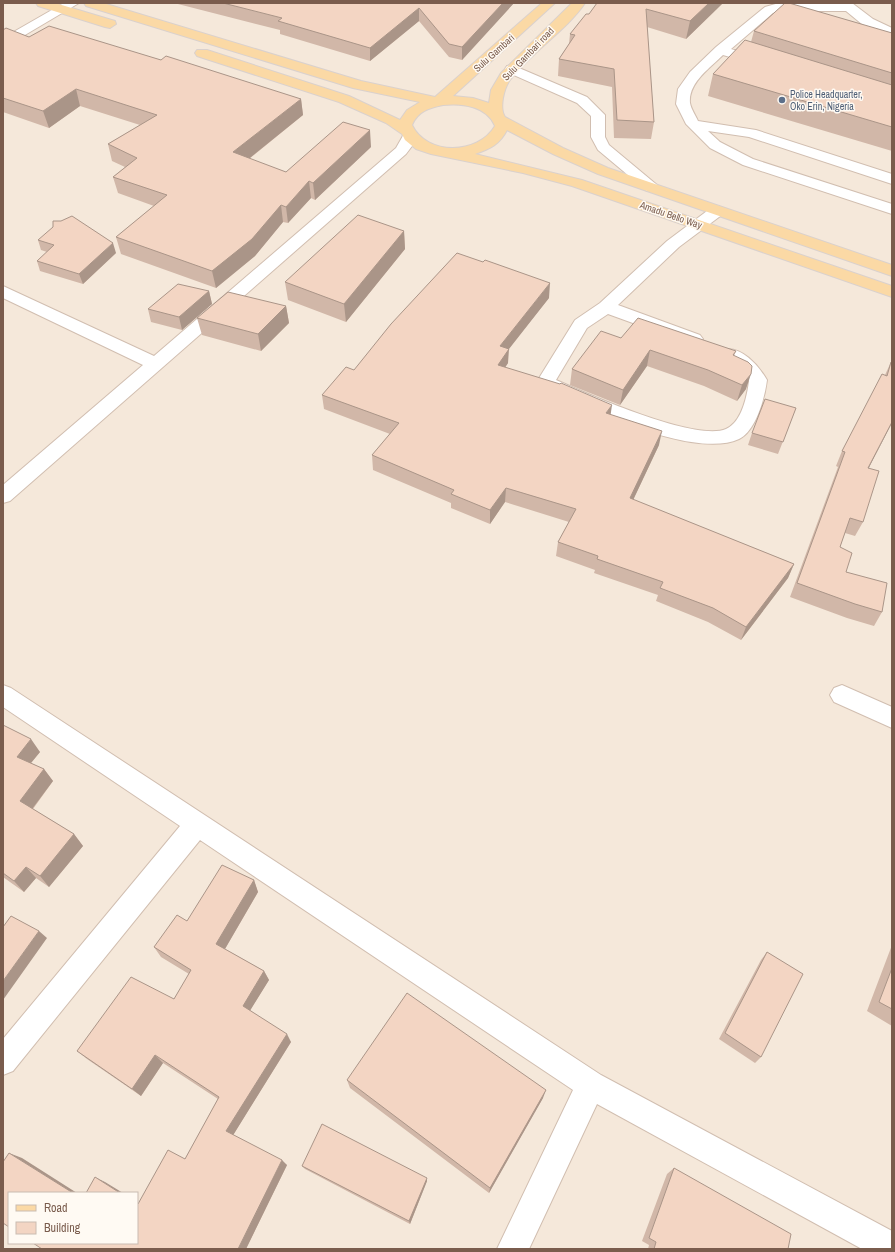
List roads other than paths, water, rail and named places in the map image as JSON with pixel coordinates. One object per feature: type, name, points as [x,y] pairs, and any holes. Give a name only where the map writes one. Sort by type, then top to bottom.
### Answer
[{"type":"main road","points":[[42,3],[68,6],[122,28]]},
{"type":"main road","points":[[90,3],[358,86],[438,102]]},
{"type":"main road","name":"Sulu Gambari","points":[[438,102],[549,3]]},
{"type":"main road","name":"Sulu Gambari road","points":[[440,151],[470,151],[489,144],[500,133],[495,98],[501,82],[512,69],[579,3]]},
{"type":"main road","points":[[189,49],[344,99],[391,120],[415,142],[440,151]]},
{"type":"main road","name":"Amadu Bello Way","points":[[438,102],[449,100],[471,102],[481,105],[498,117],[558,151],[603,171],[892,271]]},
{"type":"main road","points":[[407,134],[405,125],[412,113],[418,108],[438,102]]},
{"type":"main road","name":"Amadu Bello Way","points":[[440,151],[525,169],[577,183],[892,292]]},
{"type":"street","points":[[892,33],[868,22],[846,5],[779,7],[770,10],[721,50],[695,75],[685,89],[683,104],[693,124],[716,146],[748,162],[892,209]]},
{"type":"street","points":[[3,44],[68,6]]},
{"type":"street","points":[[721,50],[775,66]]},
{"type":"street","points":[[512,69],[582,100],[598,115],[598,137],[603,147],[652,188]]},
{"type":"street","points":[[693,124],[722,127],[751,133],[892,179],[874,203]]},
{"type":"street","points":[[3,496],[391,159],[408,142],[407,134]]},
{"type":"street","points":[[391,159],[408,152],[440,151]]},
{"type":"street","points":[[606,306],[693,338],[733,355],[748,367],[758,380],[757,392],[744,421],[733,434],[715,439],[670,430],[600,407],[545,383],[581,324],[606,306],[656,262],[673,244],[717,211]]},
{"type":"street","points":[[3,292],[156,364]]},
{"type":"street","points":[[3,695],[591,1085],[892,1248]]},
{"type":"street","points":[[842,695],[892,718]]},
{"type":"street","points":[[3,1061],[198,823]]},
{"type":"street","points":[[513,1249],[591,1085]]},
{"type":"place","name":"Police Headquarter, Oko Erin, Nigeria","points":[[782,100]]}]
